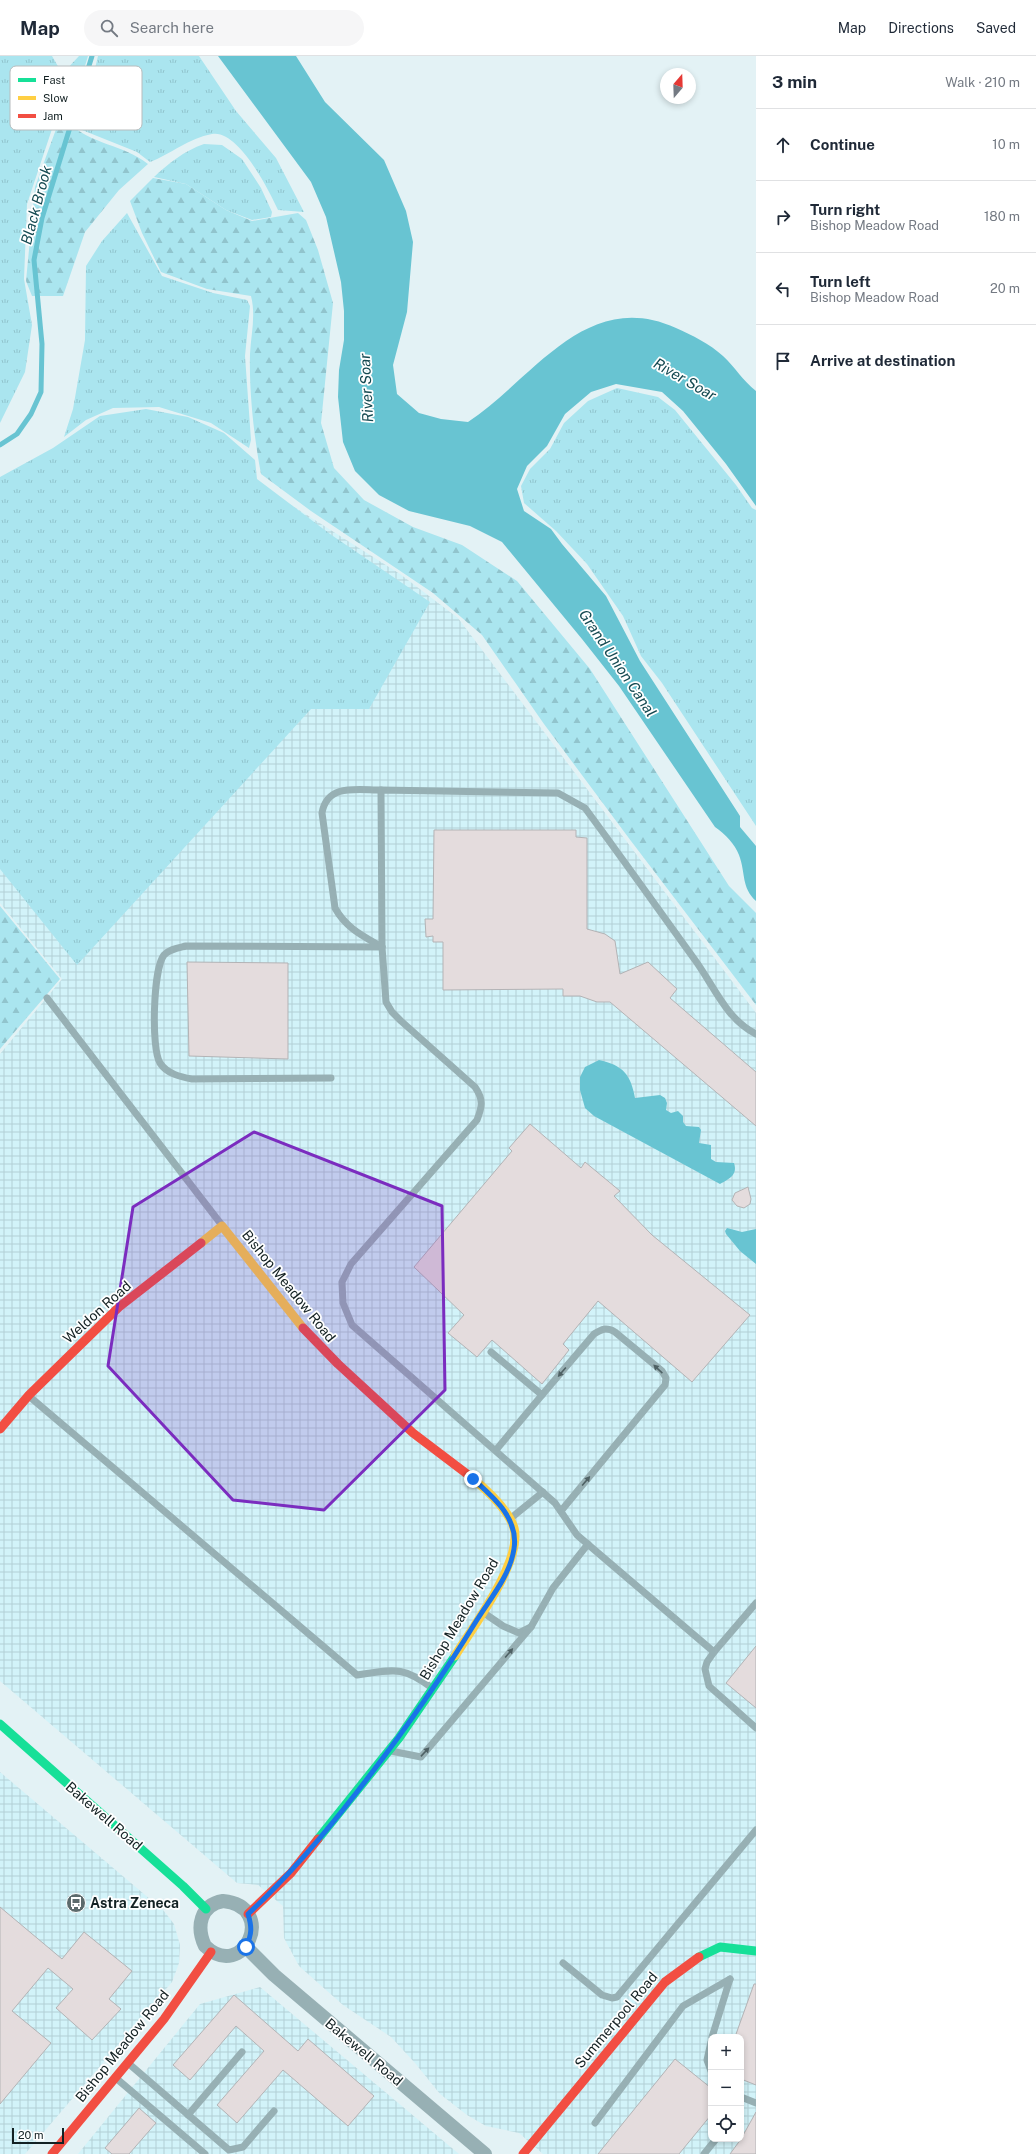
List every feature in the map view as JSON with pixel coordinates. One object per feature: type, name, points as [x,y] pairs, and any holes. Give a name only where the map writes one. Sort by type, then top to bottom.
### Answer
[{"type":"street","name":"Weldon Road","points":[[0,1429],[29,1395],[119,1307],[222,1226]]},
{"type":"street","name":"Bishop Meadow Road","points":[[222,1226],[305,1332],[413,1433],[486,1491],[506,1512],[514,1529],[514,1548],[507,1571],[433,1689],[389,1751],[291,1873],[248,1914]]},
{"type":"street","name":"Bakewell Road","points":[[0,1724],[184,1886],[206,1909]]},
{"type":"street","points":[[214,1902],[233,1902],[243,1907],[248,1914],[252,1926],[251,1935],[246,1947],[236,1954],[228,1956],[219,1956],[211,1952],[205,1946],[202,1939],[200,1920],[206,1909],[214,1902]]},
{"type":"street","name":"Bakewell Road","points":[[246,1947],[274,1974],[484,2154]]},
{"type":"street","name":"Summerpool Road","points":[[523,2154],[665,1982],[694,1959],[720,1947],[756,1952]]},
{"type":"street","name":"Bishop Meadow Road","points":[[52,2154],[116,2079],[164,2019],[211,1952]]},
{"type":"lane","points":[[382,947],[353,930],[342,920],[335,908],[322,812],[324,803],[330,795],[338,791],[381,790],[558,793],[585,808],[704,972],[722,1004],[746,1029],[756,1034]]},
{"type":"lane","points":[[381,790],[382,947],[386,1002],[392,1012],[475,1088],[482,1097],[482,1108],[477,1120],[351,1264],[342,1282],[343,1303],[352,1325],[555,1503],[577,1535],[714,1652]]},
{"type":"lane","points":[[331,1078],[192,1079],[180,1077],[168,1071],[160,1063],[155,1045],[158,968],[164,956],[174,949],[186,946],[382,947]]},
{"type":"lane","points":[[47,998],[222,1226]]},
{"type":"lane","points":[[496,1450],[594,1334],[602,1329],[608,1328],[615,1332],[662,1371],[666,1378],[665,1385],[561,1511]]},
{"type":"lane","points":[[491,1352],[542,1395]]},
{"type":"lane","points":[[29,1395],[357,1675],[401,1670],[416,1676],[433,1689]]},
{"type":"lane","points":[[510,1520],[543,1492]]},
{"type":"lane","points":[[389,1751],[421,1757],[531,1627],[554,1588],[588,1544]]},
{"type":"lane","points":[[756,1603],[714,1652],[707,1662],[705,1669],[709,1686],[756,1728]]},
{"type":"lane","points":[[482,1611],[503,1626],[519,1633],[531,1627]]},
{"type":"lane","points":[[563,1963],[602,1995],[612,1998],[617,1996],[756,1830]]},
{"type":"lane","points":[[595,2123],[683,2006],[730,1979],[713,2034]]},
{"type":"lane","points":[[188,2115],[242,2052]]},
{"type":"lane","points":[[128,2063],[229,2150],[244,2147],[274,2111]]},
{"type":"lane","points":[[116,2079],[205,2154]]},
{"type":"lane","points":[[744,2098],[756,2103]]},
{"type":"lane","points":[[704,2154],[714,2142]]},
{"type":"highlighted area","points":[[254,1132],[442,1206],[445,1390],[324,1510],[233,1500],[108,1366],[133,1207]]},
{"type":"shaded area","points":[[0,486],[288,503],[400,574],[458,618],[756,1013],[756,2154],[543,2154],[519,2133],[486,2126],[467,2115],[440,2094],[415,2063],[391,2037],[343,2005],[299,1966],[284,1938],[283,1906],[258,1885],[237,1883],[0,1681],[0,1054],[62,979],[0,903]]},
{"type":"shaded area","points":[[0,1772],[164,1911],[174,1924],[180,1945],[179,1963],[172,1982],[25,2154],[0,2154]]},
{"type":"shaded area","points":[[260,1987],[459,2154],[78,2154],[200,2004]]},
{"type":"green space","points":[[0,56],[52,56],[58,66],[10,66],[10,130],[52,130],[27,204],[24,279],[32,325],[25,372],[0,423]]},
{"type":"green space","points":[[79,56],[88,56],[85,66],[70,66]]},
{"type":"green space","points":[[98,56],[199,56],[236,111],[276,158],[304,212],[278,210],[268,189],[251,163],[232,141],[222,135],[212,134],[196,139],[150,162],[137,152],[82,130],[142,130],[142,66],[96,66]]},
{"type":"green space","points":[[56,130],[77,130],[97,140],[128,152],[148,164],[119,190],[85,232],[63,296],[32,296],[26,281],[35,187]]},
{"type":"green space","points":[[204,144],[222,145],[242,159],[261,188],[272,212],[271,217],[252,220],[226,210],[186,184],[154,177],[177,158]]},
{"type":"green space","points":[[153,178],[186,184],[226,210],[252,221],[298,213],[306,220],[318,250],[333,303],[321,423],[334,468],[364,500],[413,527],[462,545],[517,581],[590,669],[729,886],[756,913],[756,1005],[544,724],[482,635],[433,593],[311,511],[261,474],[254,430],[250,384],[250,354],[253,318],[251,296],[207,289],[161,272],[142,233],[130,201]]},
{"type":"green space","points":[[127,213],[162,276],[213,293],[247,300],[250,306],[245,356],[251,440],[249,448],[211,423],[159,407],[113,408],[86,420],[64,437],[73,409],[85,340],[86,266],[102,241]]},
{"type":"green space","points":[[617,388],[658,397],[675,410],[736,485],[752,508],[756,510],[756,826],[662,683],[641,656],[623,616],[587,564],[556,531],[524,503],[521,486],[530,469],[550,449],[564,423],[588,401]]},
{"type":"green space","points":[[146,409],[188,417],[224,433],[255,460],[257,479],[330,534],[430,602],[369,709],[311,709],[77,965],[0,869],[0,477],[53,448],[100,416]]},
{"type":"green space","points":[[0,906],[60,979],[0,1049]]},
{"type":"water","points":[[218,56],[296,56],[325,102],[384,160],[406,211],[413,242],[407,312],[393,365],[397,394],[419,413],[441,419],[468,422],[492,404],[563,344],[588,328],[615,319],[644,319],[676,328],[694,337],[707,344],[723,356],[756,391],[756,506],[726,464],[683,411],[662,392],[616,384],[591,392],[565,414],[547,446],[527,466],[517,489],[524,511],[551,529],[606,596],[640,661],[740,816],[740,827],[756,846],[756,901],[748,891],[744,880],[739,855],[732,843],[715,827],[619,686],[502,542],[470,526],[409,511],[379,495],[355,471],[343,442],[338,397],[339,370],[344,340],[344,311],[341,282],[326,217],[311,182]]},
{"type":"water","points":[[599,1060],[614,1065],[624,1072],[631,1083],[635,1098],[660,1095],[665,1098],[667,1103],[666,1110],[671,1113],[678,1111],[683,1116],[683,1122],[686,1126],[699,1127],[701,1130],[699,1143],[711,1145],[711,1159],[716,1162],[734,1163],[734,1174],[720,1184],[594,1116],[585,1108],[580,1090],[580,1077],[585,1067]]},
{"type":"water","points":[[727,1228],[742,1232],[756,1229],[756,1264],[740,1251],[726,1234],[725,1231]]},
{"type":"building","points":[[434,830],[576,830],[576,837],[587,838],[587,929],[605,934],[615,941],[620,974],[648,962],[677,989],[670,998],[756,1072],[756,1126],[610,1002],[597,1002],[580,996],[563,996],[563,989],[443,990],[443,942],[433,942],[433,936],[426,937],[425,919],[433,919]]},
{"type":"building","points":[[187,962],[288,963],[288,1059],[189,1056]]},
{"type":"building","points":[[530,1124],[581,1168],[585,1162],[620,1191],[614,1196],[652,1235],[750,1315],[692,1382],[598,1301],[563,1344],[569,1350],[542,1384],[492,1340],[477,1357],[448,1333],[464,1315],[414,1267],[512,1151],[509,1148]]},
{"type":"building","points":[[748,1187],[751,1199],[750,1204],[744,1208],[737,1206],[732,1200],[735,1193]]},
{"type":"building","points":[[756,1646],[756,1708],[726,1683]]},
{"type":"building","points":[[0,1907],[62,1959],[84,1932],[132,1971],[109,1999],[121,2009],[92,2040],[56,2008],[73,1989],[48,1968],[12,2011],[51,2043],[0,2104]]},
{"type":"building","points":[[754,1984],[756,1984],[756,2085],[744,2080],[744,2034],[736,2034]]},
{"type":"building","points":[[234,1995],[298,2051],[308,2039],[374,2096],[348,2126],[283,2070],[237,2123],[217,2105],[264,2051],[236,2026],[190,2080],[173,2065]]},
{"type":"building","points":[[675,2059],[708,2086],[708,2119],[679,2154],[598,2154]]},
{"type":"building","points":[[139,2108],[156,2123],[129,2154],[112,2154],[105,2148]]},
{"type":"building","points":[[756,2112],[756,2154],[730,2154],[739,2142],[744,2142],[744,2134]]},
{"type":"waterway","name":"Black Brook","points":[[89,66],[92,56]]},
{"type":"waterway","name":"Black Brook","points":[[0,445],[17,434],[31,414],[41,392],[42,344],[34,260],[42,218],[69,130]]},
{"type":"traffic: fast","points":[[318,1839],[399,1738],[455,1656]]},
{"type":"traffic: fast","points":[[0,1724],[183,1886],[206,1909]]},
{"type":"traffic: fast","points":[[699,1957],[720,1947],[756,1951]]},
{"type":"traffic: slow","points":[[201,1243],[222,1226],[303,1328]]},
{"type":"traffic: slow","points":[[455,1656],[484,1612],[504,1576],[515,1542],[514,1528],[507,1514],[490,1494],[471,1477]]},
{"type":"traffic: jam","points":[[0,1429],[29,1395],[119,1307],[201,1243]]},
{"type":"traffic: jam","points":[[303,1328],[338,1364],[413,1433],[471,1477]]},
{"type":"traffic: jam","points":[[248,1914],[291,1873],[318,1839]]},
{"type":"traffic: jam","points":[[52,2154],[164,2019],[211,1952]]},
{"type":"traffic: jam","points":[[523,2154],[665,1982],[699,1957]]},
{"type":"place","name":"Astra Zeneca","points":[[76,1903]]},
{"type":"route","points":[[246,1947],[251,1935],[252,1926],[248,1914],[291,1873],[399,1738],[450,1664],[507,1571],[514,1548],[514,1529],[506,1512],[491,1495],[473,1479]]},
{"type":"water label","name":"River Soar","points":[[685,379]]},
{"type":"water label","name":"River Soar","points":[[366,388]]},
{"type":"water label","name":"Grand Union Canal","points":[[618,663]]}]
